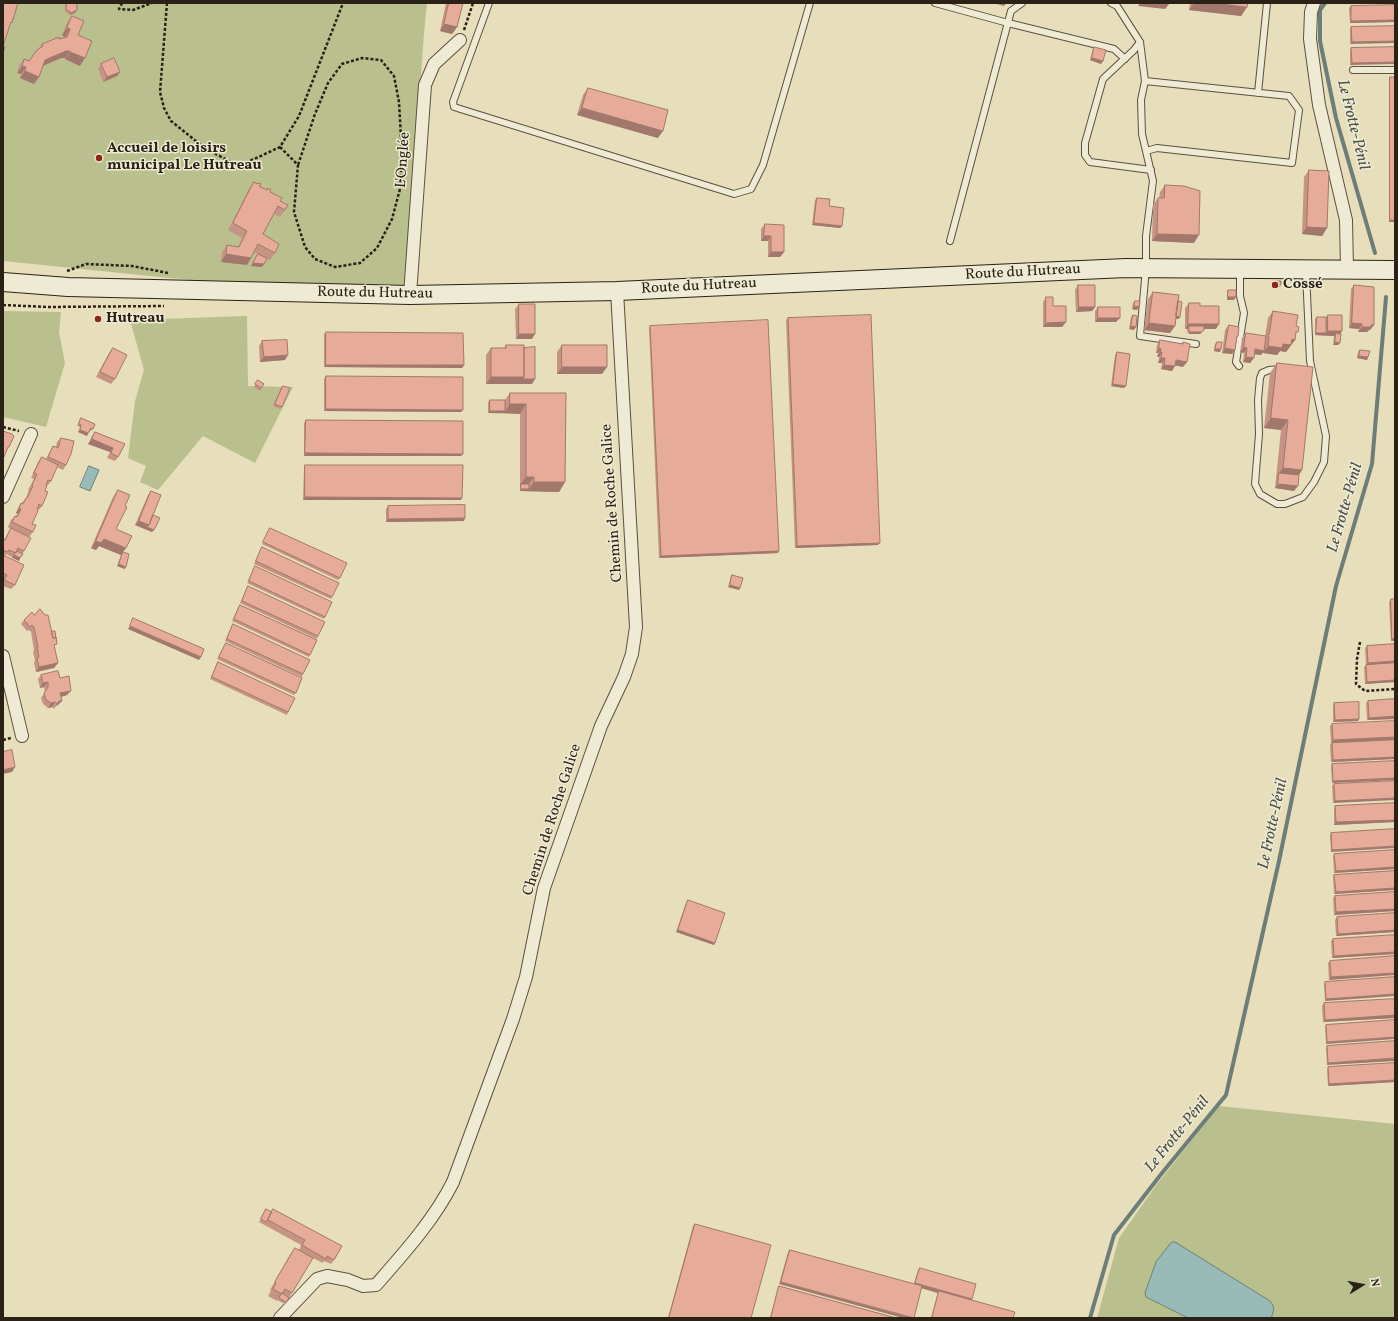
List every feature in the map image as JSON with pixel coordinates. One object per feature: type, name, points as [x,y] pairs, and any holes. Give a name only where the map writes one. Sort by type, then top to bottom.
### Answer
[{"type":"street","points":[[1314,3],[1311,12],[1311,46],[1319,105],[1346,220],[1347,269]]},
{"type":"street","name":"L'Onglée","points":[[410,295],[426,85],[434,64],[460,40]]},
{"type":"street","name":"Route du Hutreau","points":[[3,282],[68,287],[410,295],[617,291],[1146,268],[1306,268],[1395,270]]},
{"type":"street","name":"Chemin de Roche Galice","points":[[280,1318],[317,1279],[327,1276],[348,1280],[363,1286],[376,1285],[399,1259],[446,1196],[453,1182],[513,1019],[526,977],[544,888],[601,726],[624,677],[632,654],[636,627],[617,291]]},
{"type":"street","points":[[3,497],[31,434]]},
{"type":"street","points":[[3,656],[22,736]]},
{"type":"lane","points":[[489,3],[453,102],[454,107],[734,194],[751,189],[763,165],[810,3]]},
{"type":"lane","points":[[935,3],[1008,23],[1114,49],[1125,59]]},
{"type":"lane","points":[[950,241],[1011,11],[1022,3]]},
{"type":"lane","points":[[1258,93],[1267,3]]},
{"type":"lane","points":[[1115,4],[1140,42],[1145,81],[1141,100],[1142,134],[1153,181],[1146,236],[1146,268],[1140,336],[1196,344]]},
{"type":"lane","points":[[1140,42],[1125,59],[1103,79],[1085,143],[1085,155],[1090,162],[1151,170]]},
{"type":"lane","points":[[1353,70],[1395,70]]},
{"type":"lane","points":[[1145,81],[1289,96],[1299,110],[1292,163],[1157,148],[1146,152]]},
{"type":"lane","points":[[1239,366],[1236,362],[1244,313],[1240,296],[1240,268]]},
{"type":"lane","points":[[1291,369],[1269,370],[1262,373],[1260,378],[1258,400],[1259,434],[1255,484],[1260,494],[1277,504],[1288,503],[1303,497],[1314,482],[1324,462],[1326,436],[1312,367],[1308,324],[1306,268]]},
{"type":"lane","points":[[1305,369],[1312,367]]},
{"type":"path","points":[[122,3],[119,9],[133,10],[152,3]]},
{"type":"path","points":[[167,3],[160,92],[164,108],[171,121],[206,149],[239,166],[280,147],[299,116],[343,3]]},
{"type":"path","points":[[460,40],[473,3]]},
{"type":"path","points":[[280,147],[298,165],[294,212],[305,247],[315,259],[335,267],[360,263],[377,248],[392,219],[400,189],[402,156],[399,102],[394,76],[380,60],[362,58],[342,64],[328,84],[315,114],[298,165]]},
{"type":"path","points":[[3,427],[31,434]]},
{"type":"path","points":[[1360,642],[1357,659],[1356,684],[1365,691],[1395,689]]},
{"type":"green space","points":[[3,3],[427,3],[406,287],[219,283],[3,261]]},
{"type":"green space","points":[[3,311],[61,312],[59,332],[65,363],[46,427],[3,417]]},
{"type":"green space","points":[[247,316],[248,386],[293,387],[255,463],[203,436],[158,490],[140,482],[146,466],[128,458],[135,401],[144,370],[130,320]]},
{"type":"green space","points":[[1219,1106],[1395,1124],[1395,1318],[1097,1318],[1119,1238],[1157,1184]]},
{"type":"water","points":[[89,466],[99,470],[90,491],[80,487]]},
{"type":"water","points":[[1172,1242],[1175,1242],[1270,1301],[1274,1309],[1271,1318],[1188,1318],[1146,1297],[1145,1293],[1156,1262]]},
{"type":"building","points":[[3,3],[18,3],[3,46]]},
{"type":"building","points":[[67,3],[75,3],[77,5],[77,10],[71,13],[66,9]]},
{"type":"building","points":[[449,3],[463,3],[457,27],[444,24]]},
{"type":"building","points":[[1215,3],[1248,3],[1247,7]]},
{"type":"building","points":[[1395,5],[1395,20],[1351,21],[1351,6]]},
{"type":"building","points":[[72,16],[84,21],[78,35],[92,41],[85,58],[70,51],[66,51],[45,60],[39,77],[25,71],[26,67],[22,66],[24,59],[29,61],[37,50],[43,46],[42,44],[59,37],[59,39],[67,37],[70,29],[67,28]]},
{"type":"building","points":[[1395,26],[1395,41],[1352,42],[1351,27]]},
{"type":"building","points":[[1094,47],[1106,50],[1103,61],[1092,58]]},
{"type":"building","points":[[1395,47],[1395,62],[1352,63],[1351,48]]},
{"type":"building","points":[[114,58],[120,72],[107,77],[101,64]]},
{"type":"building","points":[[1390,77],[1395,77],[1395,220],[1390,220]]},
{"type":"building","points":[[588,88],[668,110],[663,131],[582,108]]},
{"type":"building","points":[[1309,170],[1329,171],[1327,228],[1307,227]]},
{"type":"building","points":[[254,182],[261,184],[259,186],[267,190],[268,188],[271,190],[270,192],[282,198],[280,201],[288,205],[285,210],[278,206],[263,234],[279,244],[275,253],[258,244],[251,258],[226,254],[227,245],[239,247],[247,231],[233,223]]},
{"type":"building","points":[[1165,185],[1184,186],[1200,191],[1199,235],[1157,234],[1158,198],[1164,198]]},
{"type":"building","points":[[817,198],[830,199],[829,206],[844,208],[842,226],[814,223]]},
{"type":"building","points":[[765,224],[784,225],[784,252],[771,252],[771,236],[764,236]]},
{"type":"building","points":[[258,254],[267,258],[264,264],[253,263]]},
{"type":"building","points":[[1274,281],[1281,281],[1281,284],[1274,285]]},
{"type":"building","points":[[1078,285],[1095,285],[1095,307],[1079,307]]},
{"type":"building","points":[[1354,285],[1374,287],[1374,325],[1371,325],[1371,327],[1362,327],[1362,324],[1352,323]]},
{"type":"building","points":[[1228,290],[1236,290],[1236,297],[1228,297]]},
{"type":"building","points":[[1153,292],[1179,295],[1175,326],[1149,323]]},
{"type":"building","points":[[1046,297],[1053,297],[1053,306],[1066,306],[1066,322],[1046,323]]},
{"type":"building","points":[[1135,301],[1140,301],[1139,307],[1134,306]]},
{"type":"building","points":[[1178,301],[1182,302],[1180,317],[1176,316]]},
{"type":"building","points":[[1189,303],[1200,303],[1200,306],[1219,306],[1219,324],[1188,324]]},
{"type":"building","points":[[519,304],[535,304],[535,334],[519,334]]},
{"type":"building","points":[[1098,307],[1120,307],[1120,318],[1098,318]]},
{"type":"building","points":[[1273,311],[1298,315],[1296,326],[1299,327],[1298,332],[1296,332],[1295,340],[1292,339],[1291,345],[1283,344],[1282,348],[1268,346],[1268,334]]},
{"type":"building","points":[[871,315],[880,543],[797,546],[788,318]]},
{"type":"building","points":[[1133,315],[1137,316],[1136,327],[1131,326]]},
{"type":"building","points":[[1328,315],[1342,315],[1342,331],[1328,331]]},
{"type":"building","points":[[1317,317],[1326,317],[1326,333],[1316,333]]},
{"type":"building","points":[[768,320],[779,551],[661,556],[650,326]]},
{"type":"building","points":[[1229,325],[1239,327],[1235,350],[1225,348]]},
{"type":"building","points":[[1189,326],[1204,326],[1204,330],[1202,332],[1190,332]]},
{"type":"building","points":[[326,332],[463,333],[464,365],[326,365]]},
{"type":"building","points":[[1246,333],[1266,336],[1264,351],[1255,349],[1254,358],[1246,357],[1247,348],[1244,347]]},
{"type":"building","points":[[1336,333],[1341,334],[1340,343],[1335,342]]},
{"type":"building","points":[[287,340],[288,355],[264,357],[262,341]]},
{"type":"building","points":[[1160,340],[1190,344],[1187,362],[1176,360],[1175,366],[1164,365],[1165,358],[1161,358],[1162,352],[1160,352],[1161,349],[1159,348]]},
{"type":"building","points":[[1217,342],[1222,342],[1221,349],[1215,349]]},
{"type":"building","points":[[506,345],[524,345],[524,377],[491,377],[491,348],[506,348]]},
{"type":"building","points":[[562,345],[607,345],[607,367],[562,367]]},
{"type":"building","points":[[535,347],[535,379],[523,379],[524,348]]},
{"type":"building","points":[[113,348],[127,355],[115,379],[100,372]]},
{"type":"building","points":[[1360,350],[1370,351],[1368,357],[1359,356]]},
{"type":"building","points":[[1117,352],[1130,354],[1126,386],[1113,384]]},
{"type":"building","points":[[1277,363],[1313,367],[1302,470],[1283,468],[1288,420],[1271,418]]},
{"type":"building","points":[[326,376],[463,377],[463,410],[326,409]]},
{"type":"building","points":[[258,380],[264,384],[261,388],[255,384]]},
{"type":"building","points":[[283,386],[290,388],[282,407],[275,404]]},
{"type":"building","points":[[510,393],[566,393],[565,482],[534,482],[534,477],[526,477],[526,404],[510,404]]},
{"type":"building","points":[[490,400],[505,400],[505,411],[490,411]]},
{"type":"building","points":[[81,418],[95,424],[93,429],[91,428],[88,433],[80,430],[81,425],[79,424]]},
{"type":"building","points":[[306,420],[463,421],[463,454],[305,453]]},
{"type":"building","points":[[3,431],[14,436],[4,457],[3,456]]},
{"type":"building","points":[[95,432],[125,444],[118,457],[111,453],[113,448],[92,439]]},
{"type":"building","points":[[61,438],[74,441],[71,454],[66,465],[48,457],[53,446],[58,448]]},
{"type":"building","points":[[42,457],[58,465],[51,481],[48,480],[46,485],[45,491],[48,492],[42,506],[39,504],[38,511],[32,524],[36,525],[33,532],[12,522],[15,516],[17,517],[21,509],[19,508],[21,503],[23,504],[33,486],[32,485],[37,474],[34,473]]},
{"type":"building","points":[[305,465],[463,465],[462,498],[305,497]]},
{"type":"building","points":[[1279,473],[1299,475],[1298,486],[1278,484]]},
{"type":"building","points":[[521,484],[529,484],[529,489],[521,489]]},
{"type":"building","points":[[118,490],[130,495],[125,506],[127,507],[116,529],[132,536],[126,548],[104,539],[101,543],[96,541]]},
{"type":"building","points":[[151,491],[161,495],[149,525],[139,521]]},
{"type":"building","points":[[465,505],[465,518],[388,519],[388,506]]},
{"type":"building","points":[[153,515],[160,518],[154,530],[147,527]]},
{"type":"building","points":[[11,528],[31,538],[24,551],[18,548],[16,553],[9,550],[8,552],[3,550],[3,541]]},
{"type":"building","points":[[270,528],[347,563],[340,578],[263,542]]},
{"type":"building","points":[[262,547],[339,583],[332,597],[256,561]]},
{"type":"building","points":[[17,551],[23,554],[20,558],[14,555]]},
{"type":"building","points":[[123,552],[129,554],[126,567],[119,564]]},
{"type":"building","points":[[3,555],[24,565],[15,585],[4,580],[7,575],[3,573]]},
{"type":"building","points":[[255,566],[332,602],[325,617],[249,581]]},
{"type":"building","points":[[732,575],[743,578],[740,588],[730,585]]},
{"type":"building","points":[[248,586],[325,622],[318,636],[242,601]]},
{"type":"building","points":[[1391,599],[1395,599],[1395,638],[1392,639]]},
{"type":"building","points":[[240,605],[317,640],[310,655],[234,619]]},
{"type":"building","points":[[40,609],[45,615],[48,615],[53,638],[56,637],[57,644],[54,645],[58,663],[39,667],[37,658],[39,657],[38,647],[34,627],[32,625],[30,627],[24,620],[32,612],[34,615]]},
{"type":"building","points":[[133,618],[204,649],[201,657],[130,626]]},
{"type":"building","points":[[233,624],[310,660],[303,674],[227,639]]},
{"type":"building","points":[[52,631],[55,631],[56,637],[53,638]]},
{"type":"building","points":[[226,643],[302,678],[296,693],[219,657]]},
{"type":"building","points":[[1395,644],[1395,661],[1368,663],[1367,646]]},
{"type":"building","points":[[218,662],[295,698],[288,712],[212,677]]},
{"type":"building","points":[[1395,663],[1395,680],[1367,682],[1366,665]]},
{"type":"building","points":[[58,671],[60,678],[69,676],[71,691],[60,693],[62,701],[59,701],[57,704],[46,700],[44,693],[48,687],[48,682],[43,683],[41,675]]},
{"type":"building","points":[[1395,699],[1395,716],[1369,718],[1368,701]]},
{"type":"building","points":[[1359,702],[1359,719],[1335,720],[1334,703]]},
{"type":"building","points":[[1395,721],[1395,737],[1333,740],[1332,724]]},
{"type":"building","points":[[1395,740],[1395,757],[1333,760],[1332,743]]},
{"type":"building","points":[[12,750],[15,767],[3,770],[3,752]]},
{"type":"building","points":[[1395,761],[1395,778],[1333,781],[1332,764]]},
{"type":"building","points":[[1395,781],[1395,798],[1335,801],[1334,784]]},
{"type":"building","points":[[1395,803],[1395,820],[1336,822],[1335,806]]},
{"type":"building","points":[[1395,829],[1395,846],[1332,850],[1331,833]]},
{"type":"building","points":[[1395,850],[1395,867],[1336,871],[1334,854]]},
{"type":"building","points":[[1395,871],[1395,888],[1336,892],[1334,875]]},
{"type":"building","points":[[1395,892],[1395,909],[1336,912],[1335,896]]},
{"type":"building","points":[[688,900],[725,913],[715,943],[678,930]]},
{"type":"building","points":[[1395,913],[1395,930],[1338,934],[1337,917]]},
{"type":"building","points":[[1395,935],[1395,952],[1334,956],[1333,939]]},
{"type":"building","points":[[1395,956],[1395,973],[1331,977],[1330,961]]},
{"type":"building","points":[[1395,977],[1395,994],[1326,999],[1325,982]]},
{"type":"building","points":[[1395,999],[1395,1015],[1325,1020],[1324,1003]]},
{"type":"building","points":[[1395,1020],[1395,1037],[1327,1042],[1326,1025]]},
{"type":"building","points":[[1395,1041],[1395,1058],[1328,1063],[1327,1046]]},
{"type":"building","points":[[1395,1063],[1395,1080],[1329,1084],[1328,1067]]},
{"type":"building","points":[[266,1209],[272,1212],[266,1222],[261,1219]]},
{"type":"building","points":[[273,1209],[342,1246],[334,1260],[327,1256],[326,1259],[302,1245],[305,1240],[268,1220]]},
{"type":"building","points":[[695,1224],[771,1245],[751,1318],[669,1318]]},
{"type":"building","points":[[295,1248],[313,1258],[292,1293],[285,1289],[282,1294],[273,1289],[276,1283],[275,1282]]},
{"type":"building","points":[[790,1250],[922,1286],[914,1318],[781,1282]]},
{"type":"building","points":[[920,1268],[976,1284],[972,1299],[915,1283]]},
{"type":"building","points":[[779,1286],[896,1318],[771,1318]]},
{"type":"building","points":[[939,1291],[1015,1312],[1013,1318],[932,1318]]},
{"type":"building","points":[[282,1293],[289,1298],[286,1302],[279,1298]]},
{"type":"waterway","name":"Le Frotte-Pénil","points":[[1325,3],[1320,10],[1320,41],[1336,118],[1375,253]]},
{"type":"waterway","name":"Le Frotte-Pénil","points":[[1090,1318],[1114,1235],[1162,1173],[1226,1095],[1279,861],[1336,586],[1372,464],[1386,297]]},
{"type":"place","name":"Accueil de loisirs municipal Le Hutreau","points":[[99,158]]},
{"type":"place","name":"Cossé","points":[[1275,285]]},
{"type":"place","name":"Hutreau","points":[[98,319]]}]
